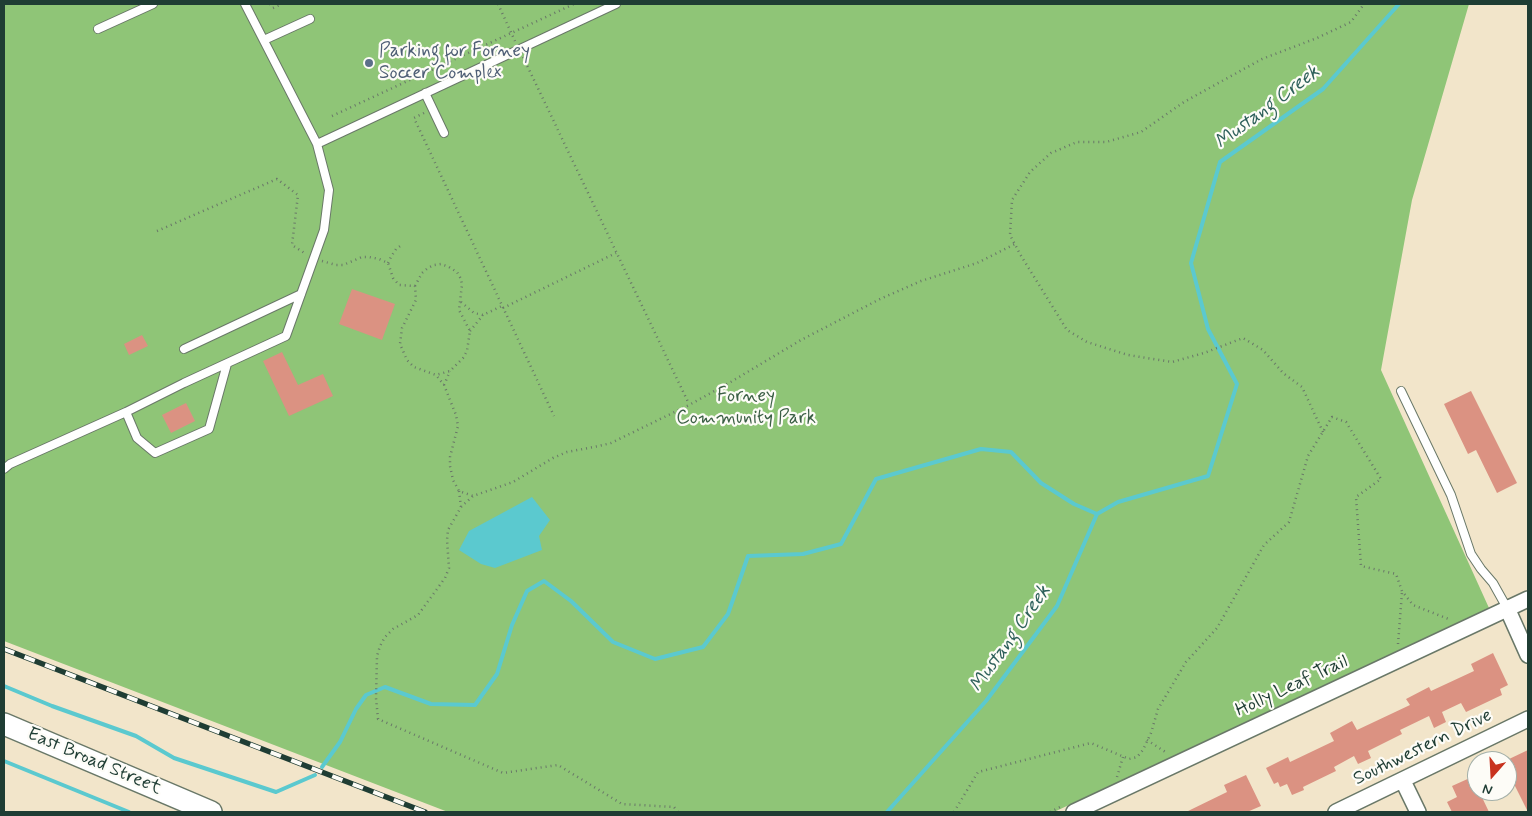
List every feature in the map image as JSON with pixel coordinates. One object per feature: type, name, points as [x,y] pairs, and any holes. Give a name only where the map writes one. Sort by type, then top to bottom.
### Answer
[{"type":"main road","name":"East Broad Street","points":[[4,724],[211,812]]},
{"type":"street","name":"Holly Leaf Trail","points":[[1074,812],[1528,599]]},
{"type":"street","points":[[1507,608],[1528,655]]},
{"type":"street","name":"Southwestern Drive","points":[[1336,812],[1528,719]]},
{"type":"street","points":[[1403,781],[1418,812]]},
{"type":"lane","points":[[98,29],[153,4]]},
{"type":"lane","points":[[4,469],[10,464],[126,412],[286,336],[324,230],[330,190],[317,144],[245,4]]},
{"type":"lane","points":[[317,144],[616,4]]},
{"type":"lane","points":[[264,40],[310,18]]},
{"type":"lane","points":[[425,93],[444,132]]},
{"type":"lane","points":[[184,349],[301,294]]},
{"type":"lane","points":[[126,412],[137,438],[156,453],[209,429],[227,364]]},
{"type":"lane","points":[[1401,390],[1451,495],[1471,554],[1493,583],[1507,608]]},
{"type":"path","points":[[270,4],[273,8],[282,4]]},
{"type":"path","points":[[498,4],[689,405]]},
{"type":"path","points":[[332,116],[574,4]]},
{"type":"path","points":[[1323,432],[1302,387],[1283,373],[1263,350],[1243,338],[1204,353],[1172,362],[1128,355],[1087,342],[1067,330],[1010,235],[1012,200],[1030,172],[1051,153],[1077,142],[1106,142],[1141,132],[1184,102],[1262,59],[1317,38],[1351,22],[1364,4]]},
{"type":"path","points":[[432,109],[414,118],[554,416]]},
{"type":"path","points":[[157,231],[277,179],[298,195],[292,245],[314,259],[336,265],[344,265],[362,257],[369,257],[388,264]]},
{"type":"path","points":[[403,244],[396,249],[391,257],[388,264],[390,272],[395,282],[399,285],[415,286]]},
{"type":"path","points":[[678,812],[674,807],[622,804],[558,765],[504,773],[378,719],[376,698],[377,656],[380,646],[393,629],[418,615],[445,578],[449,568],[448,530],[461,507],[473,496],[513,482],[553,458],[567,452],[611,443],[689,405],[801,340],[880,299],[921,282],[977,263],[1015,244]]},
{"type":"path","points":[[444,385],[450,371],[463,358],[467,350],[470,331],[483,315],[616,253]]},
{"type":"path","points":[[461,507],[459,491],[453,480],[450,466],[450,456],[458,426],[456,415],[444,385],[436,375],[414,367],[400,344],[402,328],[416,300],[415,286],[422,273],[428,268],[441,264],[449,266],[457,272],[462,285],[459,310],[470,331]]},
{"type":"path","points":[[460,302],[474,312],[483,315]]},
{"type":"path","points":[[436,375],[450,371]]},
{"type":"path","points":[[954,812],[978,772],[1091,743],[1129,759],[1137,757],[1143,750],[1158,709],[1186,662],[1218,628],[1264,545],[1289,522],[1308,456],[1332,417],[1346,422],[1381,479],[1356,498],[1361,566],[1396,574],[1402,591],[1413,604],[1451,620],[1459,616]]},
{"type":"path","points":[[459,491],[473,496]]},
{"type":"path","points":[[1398,645],[1402,591]]},
{"type":"path","points":[[1147,740],[1170,755]]},
{"type":"path","points":[[1116,781],[1123,757]]},
{"type":"green space","name":"Forney Community Park","points":[[4,4],[1469,4],[1412,200],[1381,370],[1489,608],[1054,812],[448,812],[4,641]]},
{"type":"water","points":[[532,497],[550,520],[539,536],[542,550],[495,568],[481,564],[459,550],[469,531]]},
{"type":"building","points":[[352,289],[395,304],[382,340],[339,324]]},
{"type":"building","points":[[142,335],[148,346],[129,355],[124,344]]},
{"type":"building","points":[[282,352],[298,385],[323,374],[333,396],[289,416],[263,361]]},
{"type":"building","points":[[1471,391],[1517,483],[1497,493],[1476,450],[1468,454],[1444,404]]},
{"type":"building","points":[[186,403],[195,421],[171,433],[162,415]]},
{"type":"building","points":[[1493,653],[1508,685],[1500,689],[1502,695],[1466,712],[1461,703],[1442,712],[1446,722],[1434,728],[1429,716],[1400,730],[1402,734],[1368,751],[1371,758],[1358,764],[1354,756],[1334,767],[1336,771],[1303,787],[1304,790],[1292,795],[1287,784],[1280,787],[1278,782],[1274,784],[1266,768],[1288,757],[1290,762],[1334,741],[1330,733],[1352,721],[1357,730],[1410,705],[1406,699],[1429,687],[1431,691],[1474,671],[1471,664]]},
{"type":"building","points":[[1528,750],[1528,812],[1517,790],[1517,755]]},
{"type":"building","points":[[1246,775],[1261,806],[1247,812],[1186,812],[1227,792],[1224,785]]},
{"type":"building","points":[[1467,779],[1467,801],[1484,801],[1489,812],[1452,812],[1447,802],[1457,797],[1452,786]]},
{"type":"waterway","name":"Mustang Creek","points":[[887,812],[986,701],[1057,606],[1097,514],[1118,502],[1208,476],[1237,384],[1208,329],[1191,263],[1220,162],[1323,89],[1399,4]]},
{"type":"waterway","points":[[322,767],[340,742],[356,709],[366,695],[385,687],[431,704],[475,705],[497,674],[512,625],[527,591],[544,581],[571,601],[613,642],[655,659],[703,647],[728,614],[748,556],[803,554],[841,544],[876,479],[981,449],[1011,452],[1041,483],[1074,504],[1097,514]]},
{"type":"waterway","points":[[4,686],[52,706],[136,736],[174,758],[276,792],[315,775]]},
{"type":"waterway","points":[[4,761],[129,812]]},
{"type":"railway","points":[[4,649],[425,812]]},
{"type":"place","name":"Parking for Forney Soccer Complex","points":[[369,63]]}]
